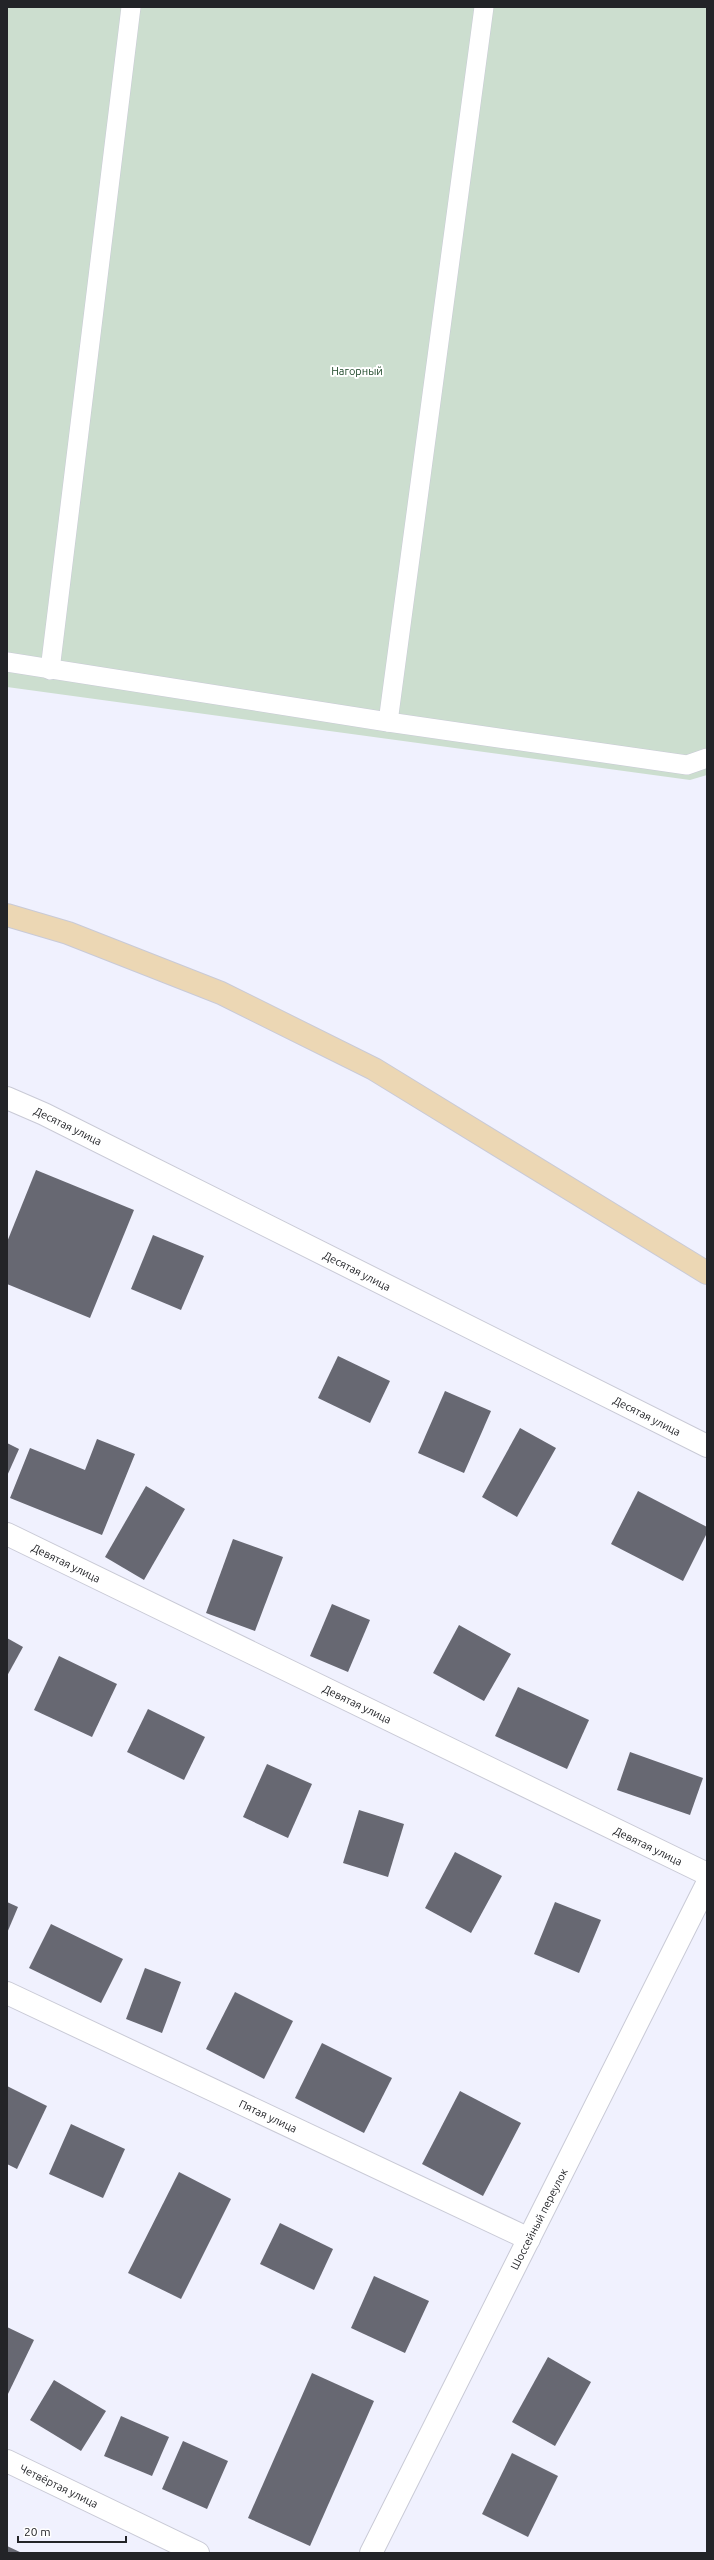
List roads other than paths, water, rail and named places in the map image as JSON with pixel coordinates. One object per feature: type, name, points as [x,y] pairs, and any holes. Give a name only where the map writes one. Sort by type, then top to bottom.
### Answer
[{"type":"main road","points":[[7,915],[68,933],[221,993],[374,1069],[707,1273]]},
{"type":"street","name":"Десятая улица","points":[[7,1098],[44,1114],[707,1446]]},
{"type":"street","name":"Девятая улица","points":[[7,1534],[707,1874]]},
{"type":"street","name":"Шоссейный переулок","points":[[371,2553],[707,1884]]},
{"type":"street","name":"Пятая улица","points":[[7,1993],[529,2239]]},
{"type":"street","name":"Четвёртая улица","points":[[7,2461],[198,2553]]},
{"type":"lane","points":[[50,670],[131,7]]},
{"type":"lane","points":[[388,722],[484,7]]},
{"type":"lane","points":[[7,662],[50,670],[388,722],[687,765],[707,758]]},
{"type":"park label","name":"Нагорный","points":[[357,371]]}]
